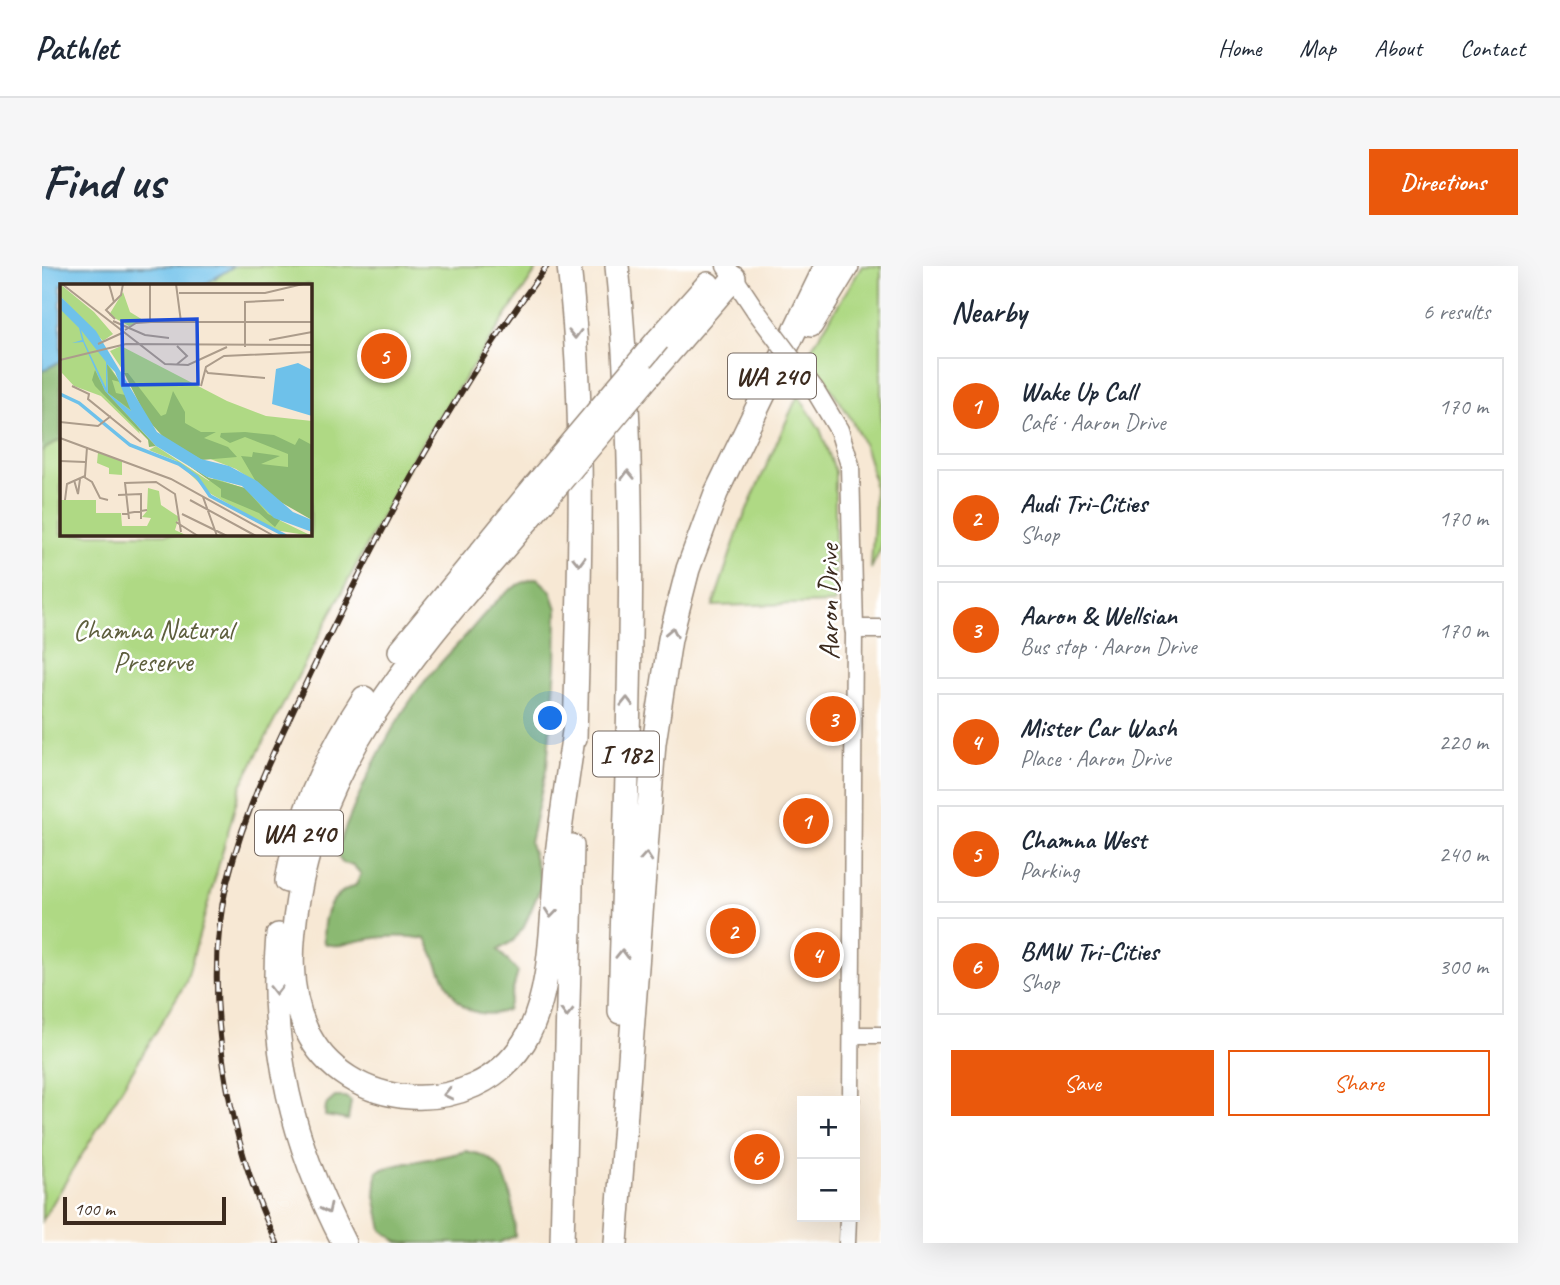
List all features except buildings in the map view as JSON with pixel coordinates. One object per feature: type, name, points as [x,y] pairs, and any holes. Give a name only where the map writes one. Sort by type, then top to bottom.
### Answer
[{"type":"highway","name":"I 182","points":[[562,1243],[580,582],[575,317],[569,266]]},
{"type":"highway","name":"I 182","points":[[615,1243],[630,582],[625,345],[617,266]]},
{"type":"highway","name":"WA 240","points":[[615,1243],[654,743],[663,673],[688,569],[716,493],[826,266]]},
{"type":"highway","points":[[748,425],[847,266]]},
{"type":"highway","points":[[575,724],[545,976],[538,1011],[523,1043],[491,1076],[456,1093],[414,1098],[373,1091],[353,1081],[332,1066],[306,1030],[293,984],[291,960],[299,897],[322,811],[344,762],[382,700],[540,494],[728,270]]},
{"type":"highway","name":"WA 240","points":[[344,1243],[305,1159],[290,1109],[279,1048],[276,960],[284,895],[295,844],[329,757],[365,697],[540,494]]},
{"type":"main road","name":"Aaron Drive","points":[[728,270],[815,390],[839,430],[850,465],[854,629]]},
{"type":"main road","points":[[854,629],[881,629]]},
{"type":"street","name":"Aaron Drive","points":[[851,1096],[854,629]]},
{"type":"street","points":[[853,1035],[881,1035]]},
{"type":"street","points":[[847,1243],[848,1222]]},
{"type":"green space","name":"Chamna Natural Preserve","points":[[234,266],[539,266],[414,455],[241,785],[186,982],[42,1221],[42,371],[60,362],[60,536],[312,536],[312,284],[206,284]]},
{"type":"green space","points":[[862,266],[881,266],[881,548],[871,569],[875,500],[873,478],[864,444],[848,413],[807,356]]},
{"type":"green space","points":[[60,362],[60,440],[42,451],[42,371]]},
{"type":"green space","points":[[798,395],[820,429],[835,471],[835,603],[713,606],[740,525]]},
{"type":"green space","points":[[537,578],[551,591],[557,609],[556,666],[547,766],[530,843],[542,884],[524,927],[513,941],[498,950],[518,972],[507,1010],[489,1014],[474,1012],[453,995],[426,939],[386,937],[329,945],[324,943],[323,933],[326,915],[333,900],[356,885],[361,874],[353,865],[342,863],[336,852],[362,789],[393,728],[424,683],[490,608],[507,592]]},
{"type":"green space","points":[[335,1097],[345,1097],[351,1101],[348,1120],[325,1116],[326,1105]]},
{"type":"green space","points":[[466,1151],[488,1158],[502,1173],[513,1204],[515,1236],[498,1243],[406,1243],[398,1242],[382,1230],[375,1196],[377,1171]]},
{"type":"water","points":[[42,266],[234,266],[206,284],[60,284],[60,362],[42,371]]},
{"type":"railway","points":[[277,1243],[245,1160],[233,1114],[218,1018],[220,925],[235,852],[280,738],[397,503],[482,359],[547,266]]},
{"type":"place","name":"Chamna West","points":[[384,356]]},
{"type":"place","name":"Aaron & Wellsian","points":[[833,719]]},
{"type":"place","name":"Wake Up Call","points":[[806,821]]},
{"type":"place","name":"Audi Tri-Cities","points":[[733,931]]},
{"type":"place","name":"Mister Car Wash","points":[[817,955]]},
{"type":"place","name":"BMW Tri-Cities","points":[[757,1157]]}]
